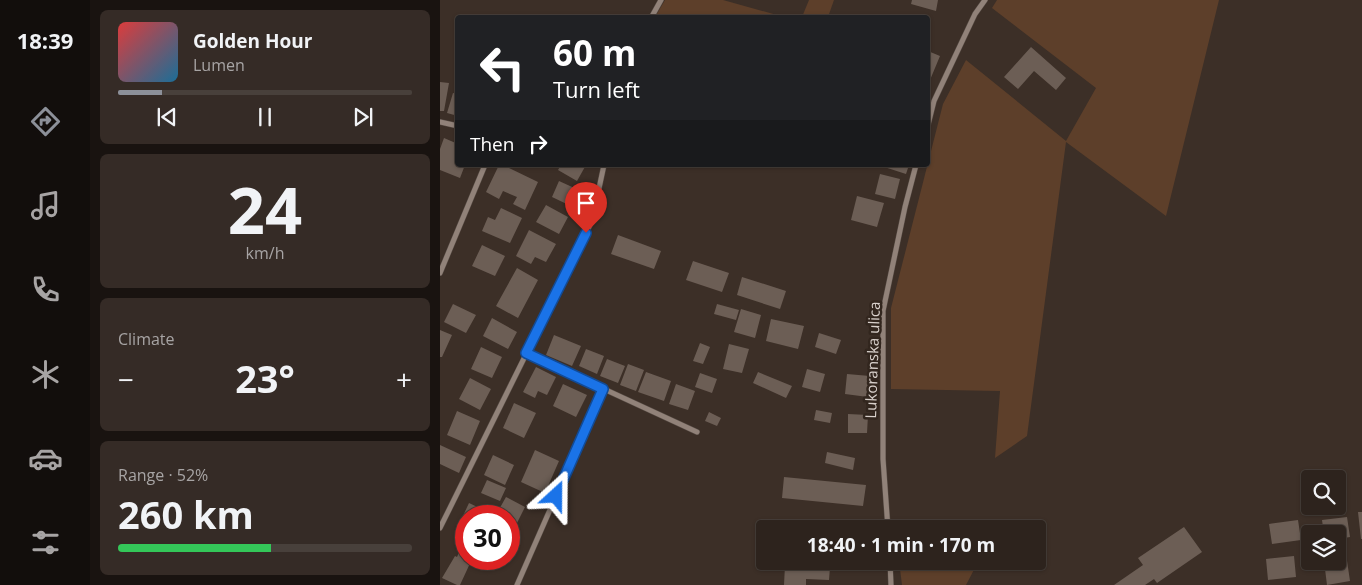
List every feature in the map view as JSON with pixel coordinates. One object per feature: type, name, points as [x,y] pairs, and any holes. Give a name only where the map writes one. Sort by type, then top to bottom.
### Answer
[{"type":"street","points":[[652,15],[660,0]]},
{"type":"street","points":[[930,117],[934,102],[975,14],[985,0]]},
{"type":"street","points":[[440,122],[455,125]]},
{"type":"street","points":[[440,274],[484,167]]},
{"type":"street","points":[[440,528],[592,221],[604,167]]},
{"type":"street","name":"Lukoranska ulica","points":[[887,520],[883,459],[884,312],[905,207],[915,167]]},
{"type":"street","points":[[526,353],[697,432]]},
{"type":"street","points":[[517,585],[603,389]]},
{"type":"street","points":[[890,570],[891,585]]},
{"type":"shaded area","points":[[665,0],[723,0],[777,15],[656,15]]},
{"type":"shaded area","points":[[809,0],[834,0],[829,15],[803,15]]},
{"type":"shaded area","points":[[997,0],[1219,0],[1166,216],[1066,142],[1027,436],[995,458],[1000,391],[891,389],[891,308],[927,167],[930,167],[930,155],[943,104],[966,60],[1066,141],[1096,88],[992,8]]},
{"type":"shaded area","points":[[900,570],[974,570],[966,585],[902,585]]},
{"type":"building","points":[[912,0],[938,0],[936,11],[911,4]]},
{"type":"building","points":[[1031,47],[1066,78],[1056,90],[1034,71],[1018,89],[1004,77]]},
{"type":"building","points":[[930,52],[940,56],[930,80]]},
{"type":"building","points":[[440,82],[449,83],[444,111],[440,111]]},
{"type":"building","points":[[453,93],[455,93],[455,115],[447,113]]},
{"type":"building","points":[[444,138],[455,143],[455,167],[464,167],[460,178],[440,170],[440,149]]},
{"type":"building","points":[[498,167],[507,167],[538,182],[525,210],[513,204],[517,197],[503,191],[499,199],[486,192]]},
{"type":"building","points":[[560,167],[585,167],[577,181],[558,170]]},
{"type":"building","points":[[884,167],[908,167],[906,174]]},
{"type":"building","points":[[880,174],[900,179],[895,199],[875,194]]},
{"type":"building","points":[[559,181],[581,191],[573,207],[552,197]]},
{"type":"building","points":[[857,196],[884,203],[877,227],[851,220]]},
{"type":"building","points":[[546,205],[568,217],[559,234],[536,222]]},
{"type":"building","points":[[501,208],[522,218],[510,243],[482,231],[488,217],[495,220]]},
{"type":"building","points":[[529,230],[556,244],[546,262],[535,257],[531,264],[516,256]]},
{"type":"building","points":[[618,235],[661,251],[654,269],[611,254]]},
{"type":"building","points":[[482,245],[505,256],[495,276],[472,266]]},
{"type":"building","points":[[693,261],[729,273],[722,292],[686,280]]},
{"type":"building","points":[[517,268],[538,280],[518,318],[496,306]]},
{"type":"building","points":[[742,277],[786,291],[780,309],[737,295]]},
{"type":"building","points":[[453,304],[476,315],[466,333],[444,322]]},
{"type":"building","points":[[717,304],[739,310],[736,320],[714,314]]},
{"type":"building","points":[[741,309],[761,315],[755,338],[734,332]]},
{"type":"building","points":[[492,318],[517,332],[508,349],[483,336]]},
{"type":"building","points":[[771,319],[804,326],[798,349],[766,341]]},
{"type":"building","points":[[440,330],[452,335],[442,357],[440,357]]},
{"type":"building","points":[[819,333],[841,340],[836,354],[815,347]]},
{"type":"building","points":[[554,335],[581,346],[572,366],[546,355]]},
{"type":"building","points":[[700,343],[710,347],[703,364],[693,361]]},
{"type":"building","points":[[729,344],[749,349],[742,373],[723,369]]},
{"type":"building","points":[[481,347],[502,357],[492,378],[471,369]]},
{"type":"building","points":[[586,349],[604,356],[597,374],[579,366]]},
{"type":"building","points":[[607,359],[625,366],[618,383],[600,376]]},
{"type":"building","points":[[628,364],[644,370],[636,391],[620,385]]},
{"type":"building","points":[[536,367],[556,377],[547,395],[538,391],[535,398],[523,392]]},
{"type":"building","points":[[807,369],[825,374],[820,392],[802,387]]},
{"type":"building","points":[[646,372],[671,381],[664,401],[638,392]]},
{"type":"building","points":[[758,372],[792,386],[786,398],[753,383]]},
{"type":"building","points":[[700,373],[717,379],[712,393],[695,387]]},
{"type":"building","points":[[847,374],[870,376],[868,397],[845,394]]},
{"type":"building","points":[[470,378],[491,389],[480,410],[459,399]]},
{"type":"building","points":[[563,384],[587,395],[576,417],[553,406]]},
{"type":"building","points":[[676,384],[695,391],[688,410],[669,404]]},
{"type":"building","points":[[514,403],[536,413],[524,438],[503,428]]},
{"type":"building","points":[[816,410],[832,413],[830,423],[814,420]]},
{"type":"building","points":[[457,411],[480,421],[470,445],[447,435]]},
{"type":"building","points":[[709,412],[721,418],[717,426],[705,421]]},
{"type":"building","points":[[848,414],[868,415],[867,433],[848,433]]},
{"type":"building","points":[[440,445],[466,457],[459,473],[440,464]]},
{"type":"building","points":[[535,450],[559,461],[545,493],[521,482]]},
{"type":"building","points":[[827,452],[855,458],[853,470],[825,463]]},
{"type":"building","points":[[493,455],[514,465],[505,485],[484,475]]},
{"type":"building","points":[[784,477],[866,485],[863,506],[782,498]]},
{"type":"building","points":[[487,480],[506,488],[500,501],[481,493]]},
{"type":"building","points":[[506,497],[525,507],[520,517],[520,505],[502,505]]},
{"type":"building","points":[[1358,512],[1362,512],[1362,539],[1361,539]]},
{"type":"building","points":[[1347,517],[1350,537],[1346,538],[1346,525],[1323,525],[1322,520]]},
{"type":"building","points":[[1298,520],[1301,540],[1272,544],[1269,524]]},
{"type":"building","points":[[1184,527],[1202,552],[1157,583],[1154,579],[1145,585],[1114,585],[1143,565],[1138,558]]},
{"type":"building","points":[[1346,554],[1350,581],[1327,585],[1325,570],[1346,570]]},
{"type":"building","points":[[455,556],[455,570],[467,570],[460,585],[442,578]]},
{"type":"building","points":[[1294,556],[1296,577],[1268,580],[1266,559]]},
{"type":"building","points":[[785,570],[830,570],[829,580],[806,579],[806,585],[784,585]]},
{"type":"route","points":[[556,496],[603,389],[526,353],[586,233]]}]
